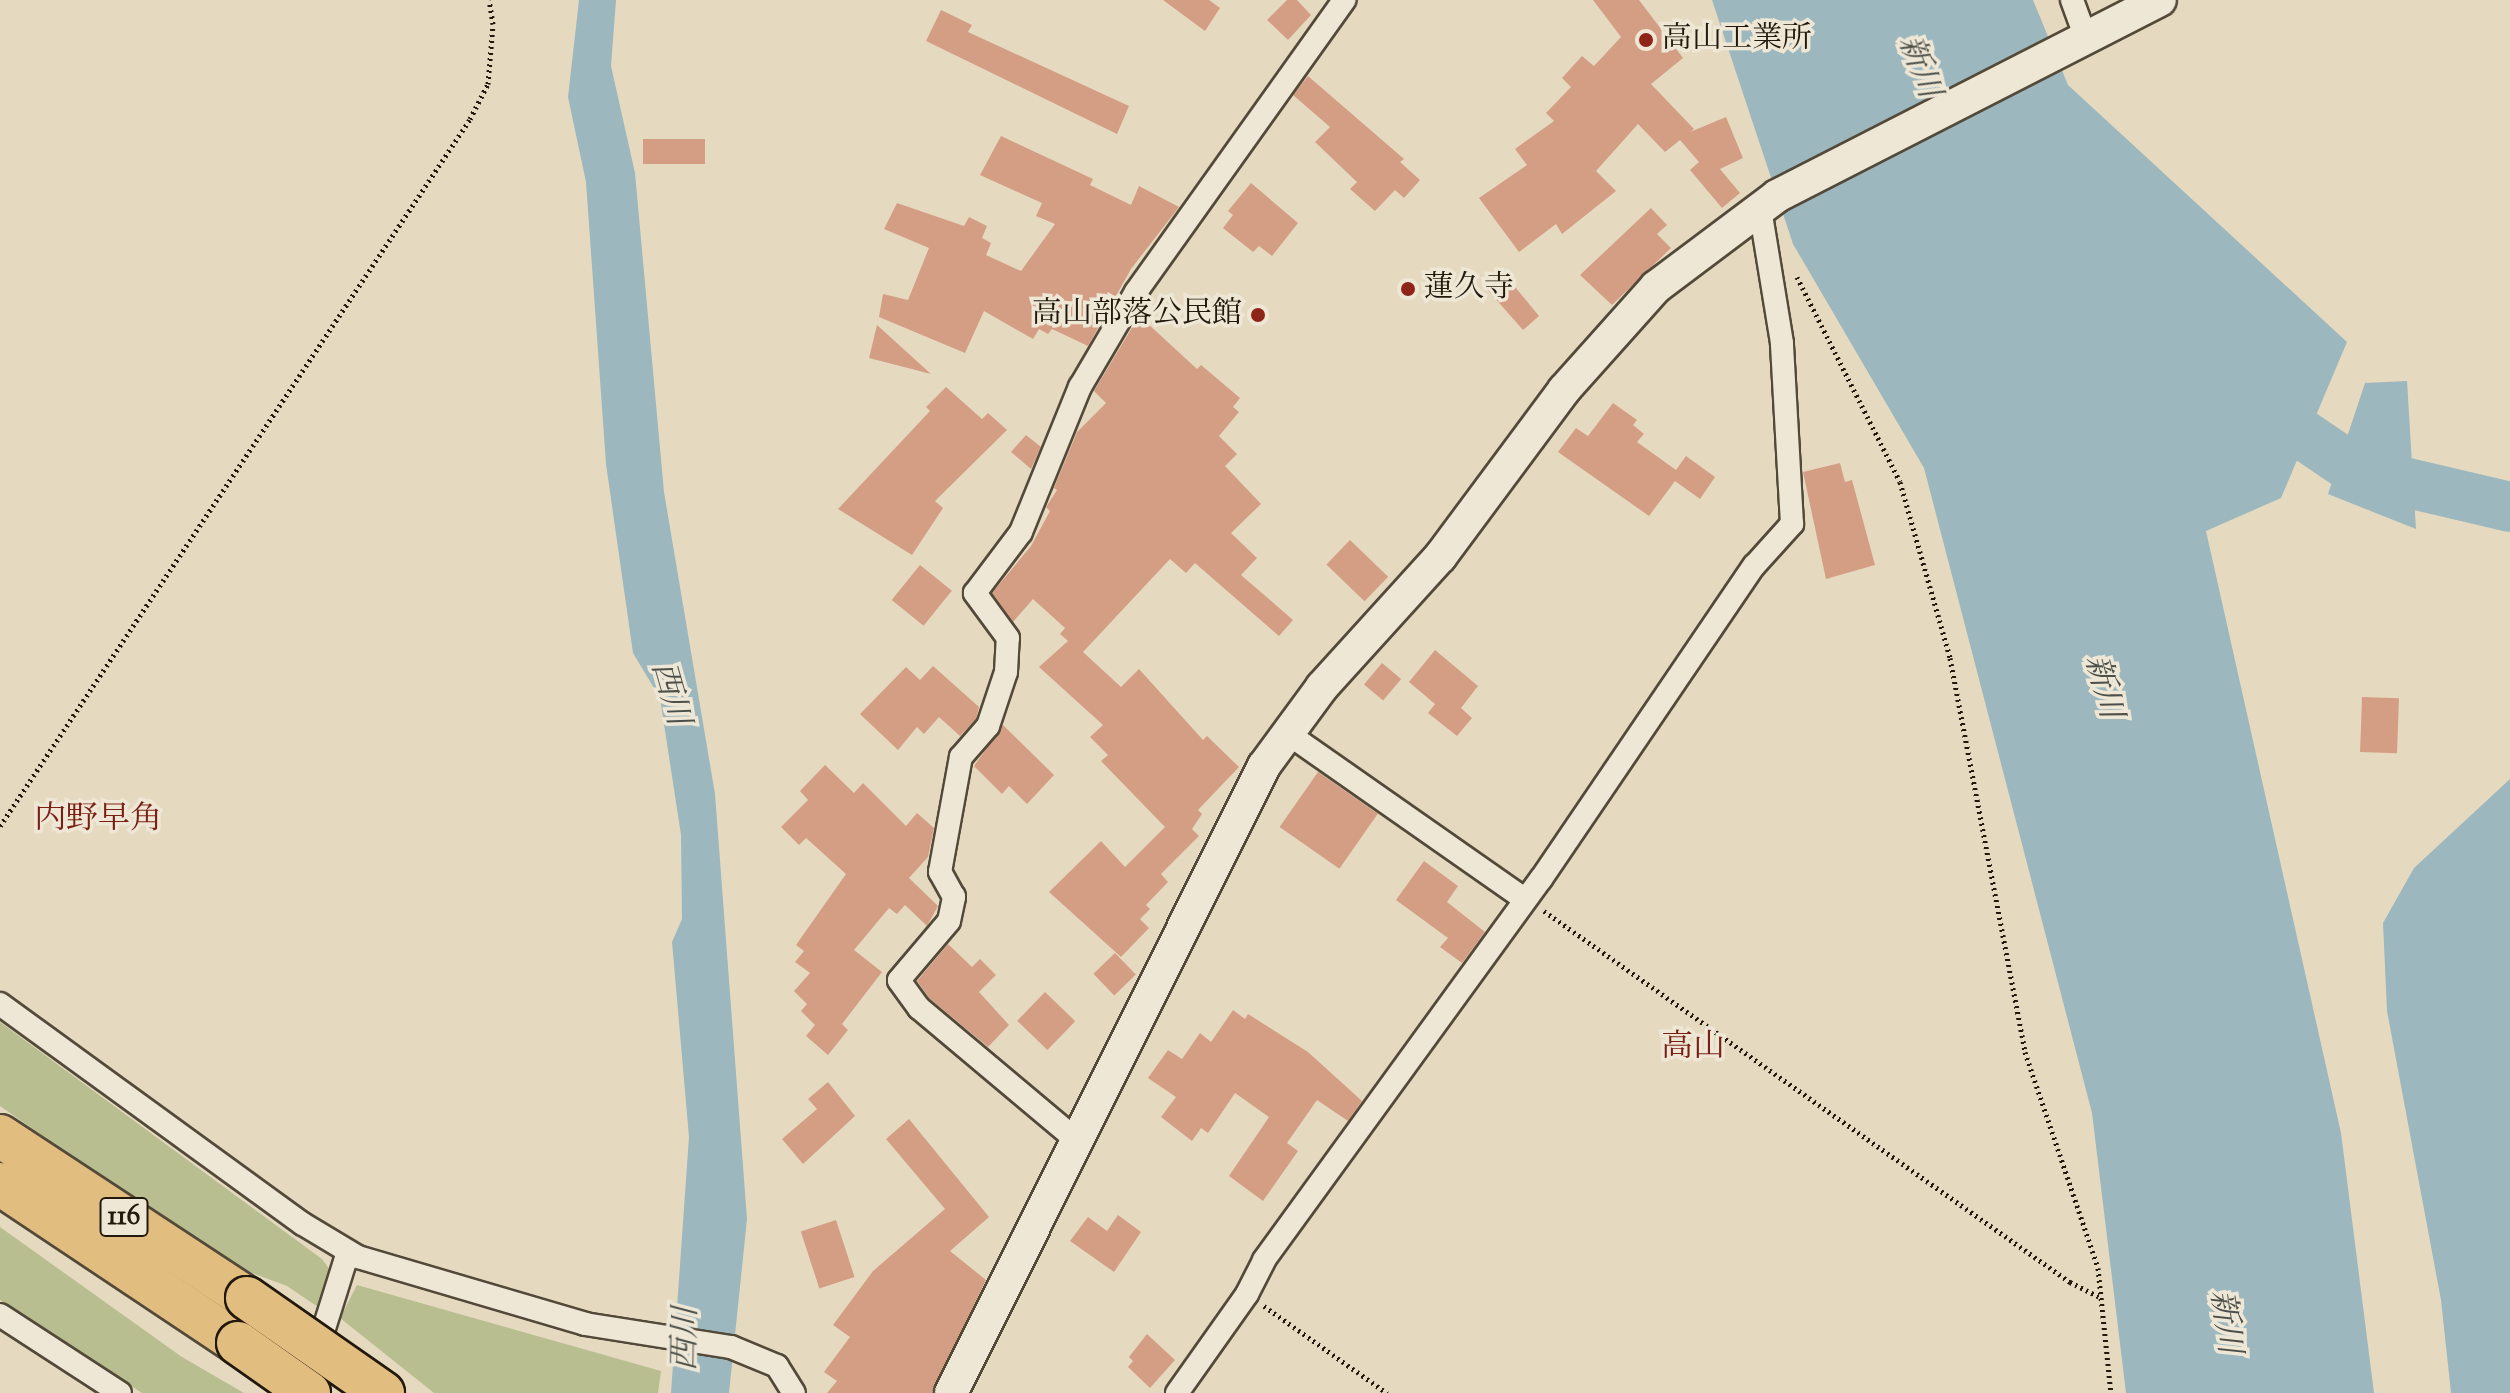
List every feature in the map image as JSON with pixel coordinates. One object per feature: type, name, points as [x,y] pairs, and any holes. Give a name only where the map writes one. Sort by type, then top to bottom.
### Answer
[{"type":"highway","name":"116","points":[[0,1136],[247,1298],[383,1393]]},
{"type":"highway","name":"116","points":[[0,1184],[308,1393]]},
{"type":"street","points":[[1080,1143],[919,1008],[899,980],[949,921],[954,897],[940,872],[961,757],[988,726],[1006,672],[1008,638],[975,593],[1021,532],[1080,387],[1136,292],[1344,0]]},
{"type":"street","points":[[2072,0],[2087,41]]},
{"type":"street","points":[[951,1393],[1080,1143],[1239,809],[1322,687],[1440,557],[1564,390],[1656,287],[1769,202],[2087,41],[2160,0]]},
{"type":"street","points":[[1177,1393],[1247,1294],[1264,1260],[1524,899],[1754,566],[1792,524],[1782,343],[1769,202]]},
{"type":"street","points":[[1290,735],[1524,899]]},
{"type":"street","points":[[0,1004],[348,1252],[422,1280],[585,1324],[731,1347],[777,1366],[794,1393]]},
{"type":"street","points":[[308,1393],[348,1252]]},
{"type":"street","points":[[0,1315],[120,1393]]},
{"type":"path","points":[[0,826],[470,119],[488,84],[493,24],[489,0]]},
{"type":"path","points":[[1795,274],[1900,482],[1950,658],[2025,1052],[2098,1268],[2111,1393]]},
{"type":"path","points":[[1524,899],[2070,1282],[2101,1298]]},
{"type":"path","points":[[1247,1294],[1387,1393]]},
{"type":"green space","points":[[0,1022],[322,1259],[330,1270],[318,1307],[287,1286],[223,1262],[0,1106]]},
{"type":"green space","points":[[0,1227],[182,1357],[244,1393],[142,1393],[0,1300]]},
{"type":"green space","points":[[357,1285],[661,1371],[658,1393],[434,1393],[340,1318]]},
{"type":"water","name":"西川","points":[[579,0],[616,0],[611,66],[635,173],[664,492],[715,794],[747,1219],[729,1393],[671,1393],[689,1137],[672,942],[682,919],[681,835],[660,698],[633,653],[606,464],[586,182],[568,97]]},
{"type":"water","name":"新川","points":[[1712,0],[2033,0],[2068,85],[2347,342],[2281,498],[2206,531],[2341,1133],[2374,1393],[2126,1393],[2092,1113],[1924,468],[1793,244]]},
{"type":"water","points":[[2407,381],[2416,529],[2328,494],[2365,383]]},
{"type":"water","points":[[2510,779],[2510,1393],[2451,1393],[2441,1300],[2387,1011],[2383,923],[2414,868]]},
{"type":"building","points":[[1163,0],[1209,0],[1220,8],[1205,31]]},
{"type":"building","points":[[1287,0],[1297,0],[1311,15],[1288,40],[1267,20]]},
{"type":"building","points":[[1593,0],[1639,0],[1683,58],[1651,84],[1694,129],[1690,132],[1726,117],[1743,158],[1720,169],[1740,193],[1722,208],[1690,170],[1699,162],[1680,140],[1665,152],[1638,124],[1596,171],[1616,191],[1562,234],[1556,224],[1519,252],[1479,198],[1527,165],[1515,149],[1554,121],[1546,113],[1571,87],[1562,78],[1582,56],[1594,66],[1621,37]]},
{"type":"building","points":[[941,10],[972,25],[968,32],[1129,106],[1117,134],[926,41]]},
{"type":"building","points":[[1308,76],[1404,159],[1400,162],[1420,180],[1404,198],[1395,190],[1375,211],[1350,189],[1357,182],[1315,142],[1330,127],[1293,95]]},
{"type":"building","points":[[1001,136],[1093,179],[1090,185],[1131,205],[1139,186],[1179,207],[1131,269],[1088,346],[1052,329],[1048,334],[1039,329],[1033,339],[984,311],[965,353],[879,317],[883,294],[908,300],[929,248],[884,229],[897,203],[964,226],[969,217],[987,226],[982,238],[991,243],[986,255],[1021,271],[1055,224],[1036,216],[1042,203],[980,175]]},
{"type":"building","points":[[643,139],[705,139],[705,164],[643,164]]},
{"type":"building","points":[[1251,183],[1298,223],[1272,256],[1259,246],[1253,252],[1223,228],[1233,215],[1228,211]]},
{"type":"building","points":[[1651,208],[1667,225],[1657,234],[1671,248],[1612,305],[1580,275]]},
{"type":"building","points":[[1497,276],[1506,276],[1539,316],[1523,330],[1485,287]]},
{"type":"building","points":[[1136,321],[1146,322],[1197,369],[1201,365],[1240,398],[1233,407],[1239,412],[1219,436],[1237,454],[1225,466],[1261,504],[1231,533],[1257,558],[1241,575],[1293,620],[1279,636],[1195,563],[1186,573],[1170,559],[1083,652],[1121,687],[1139,669],[1203,740],[1207,736],[1239,767],[1198,810],[1202,814],[1192,829],[1199,836],[1161,874],[1168,882],[1146,905],[1150,909],[1140,919],[1149,928],[1121,957],[1049,892],[1101,841],[1125,867],[1165,827],[1101,761],[1108,755],[1090,737],[1103,725],[1039,667],[1068,641],[1060,634],[1065,628],[1033,599],[1013,622],[992,593],[1031,546],[1050,511],[1046,507],[1057,490],[1054,488],[1077,432],[1106,403],[1094,391]]},
{"type":"building","points":[[877,325],[931,374],[869,358]]},
{"type":"building","points":[[946,387],[982,419],[988,413],[1007,430],[935,501],[943,508],[912,555],[838,509],[930,411],[926,407]]},
{"type":"building","points":[[1613,403],[1637,420],[1633,425],[1644,434],[1637,442],[1676,470],[1686,456],[1715,477],[1700,499],[1675,481],[1649,516],[1558,452],[1576,428],[1588,436]]},
{"type":"building","points":[[1026,435],[1041,447],[1031,469],[1011,452]]},
{"type":"building","points":[[1840,463],[1845,482],[1852,480],[1875,565],[1826,579],[1803,472]]},
{"type":"building","points":[[1350,540],[1388,577],[1365,601],[1326,564]]},
{"type":"building","points":[[920,565],[952,591],[924,626],[892,600]]},
{"type":"building","points":[[1435,650],[1478,686],[1461,708],[1472,718],[1457,736],[1428,713],[1435,704],[1409,682]]},
{"type":"building","points":[[1382,663],[1401,679],[1383,701],[1364,684]]},
{"type":"building","points":[[933,666],[979,707],[976,719],[960,736],[939,717],[924,734],[917,727],[898,750],[860,714],[906,667],[920,680]]},
{"type":"building","points":[[2362,697],[2399,698],[2397,753],[2360,752]]},
{"type":"building","points":[[1003,725],[1054,775],[1027,804],[1009,786],[1002,794],[974,766]]},
{"type":"building","points":[[825,765],[854,793],[863,783],[906,826],[917,813],[934,828],[928,857],[909,878],[938,906],[927,926],[905,905],[897,914],[889,908],[854,950],[882,972],[842,1024],[848,1030],[828,1055],[806,1036],[815,1025],[801,1011],[807,1004],[794,991],[810,973],[795,962],[804,951],[796,945],[846,874],[806,838],[799,845],[781,827],[808,800],[800,791]]},
{"type":"building","points":[[1318,772],[1378,814],[1339,869],[1280,827]]},
{"type":"building","points":[[1424,861],[1458,886],[1447,902],[1485,932],[1462,963],[1440,947],[1448,938],[1396,900]]},
{"type":"building","points":[[948,944],[972,967],[980,959],[996,975],[979,992],[1009,1025],[988,1047],[929,998],[917,981]]},
{"type":"building","points":[[1115,953],[1136,975],[1114,995],[1093,974]]},
{"type":"building","points":[[1045,992],[1075,1021],[1047,1050],[1017,1021]]},
{"type":"building","points":[[1233,1010],[1245,1019],[1248,1014],[1308,1052],[1362,1101],[1348,1121],[1317,1100],[1287,1143],[1298,1151],[1263,1201],[1229,1176],[1269,1117],[1235,1093],[1208,1133],[1201,1128],[1192,1141],[1161,1117],[1176,1097],[1148,1078],[1168,1050],[1182,1059],[1200,1033],[1211,1042]]},
{"type":"building","points":[[828,1082],[855,1116],[803,1164],[782,1139],[817,1109],[808,1099]]},
{"type":"building","points":[[909,1119],[989,1217],[950,1251],[986,1280],[932,1393],[827,1393],[837,1381],[824,1372],[850,1337],[833,1325],[873,1271],[945,1209],[886,1139]]},
{"type":"building","points":[[1118,1215],[1141,1232],[1114,1272],[1070,1241],[1088,1217],[1107,1231]]},
{"type":"building","points":[[836,1220],[855,1277],[819,1288],[801,1231]]},
{"type":"building","points":[[1147,1334],[1175,1360],[1150,1388],[1128,1367],[1133,1361],[1129,1357]]},
{"type":"waterway","points":[[2252,400],[2357,471],[2510,507]]},
{"type":"place","name":"高山工業所","points":[[1646,40]]},
{"type":"place","name":"蓮久寺","points":[[1408,289]]},
{"type":"place","name":"高山部落公民館","points":[[1258,315]]},
{"type":"district","name":"内野早角","points":[[98,820]]},
{"type":"district","name":"高山","points":[[1693,1048]]}]
